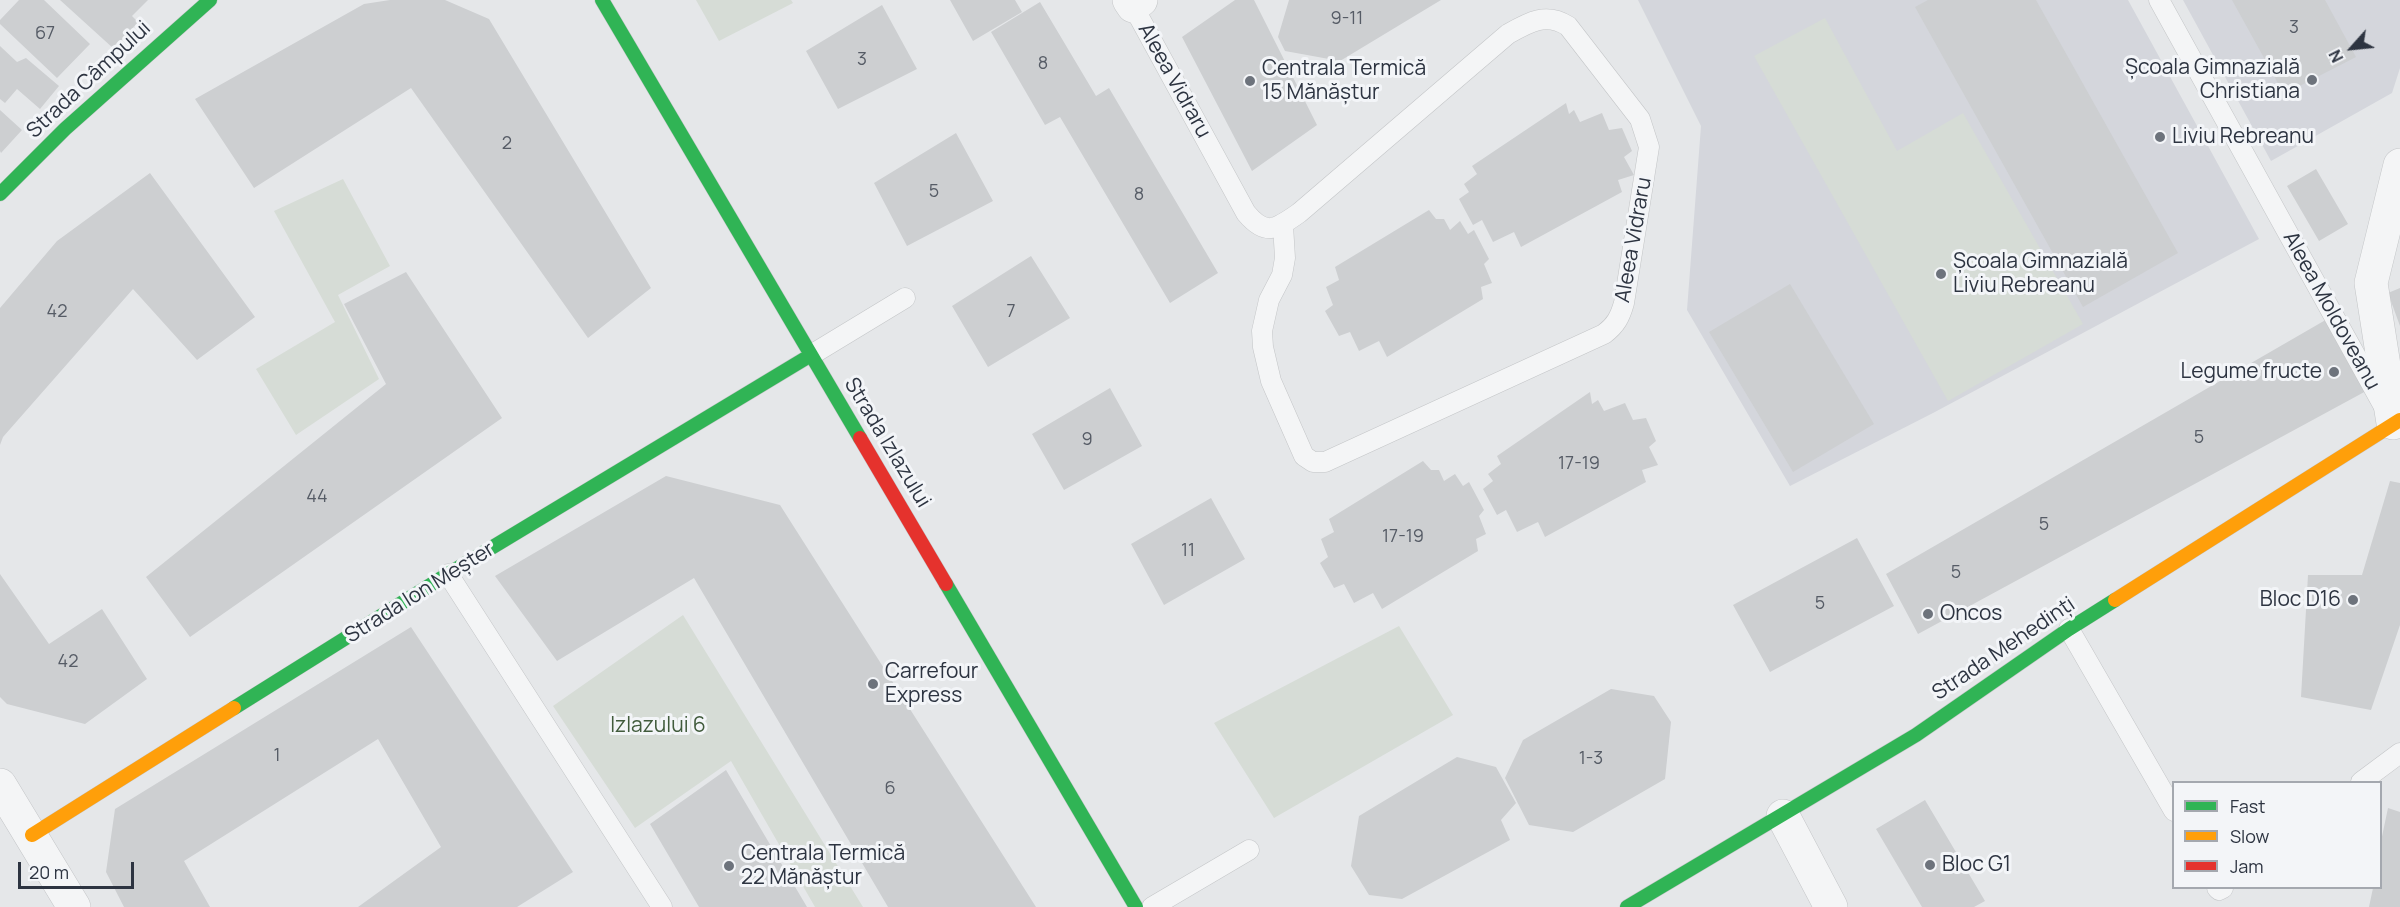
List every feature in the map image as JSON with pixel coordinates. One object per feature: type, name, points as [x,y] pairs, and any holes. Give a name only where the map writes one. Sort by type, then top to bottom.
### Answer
[{"type":"street","name":"Strada Câmpului","points":[[0,194],[74,122],[210,0]]},
{"type":"street","name":"Strada Izlazului","points":[[602,0],[1136,907]]},
{"type":"street","name":"Aleea Moldoveanu","points":[[2397,422],[2371,283],[2394,212],[2400,165]]},
{"type":"street","name":"Strada Ion Meșter","points":[[32,836],[448,574],[811,355]]},
{"type":"street","name":"Strada Mehedinți","points":[[1627,907],[1916,735],[2069,629],[2397,422]]},
{"type":"street","points":[[0,785],[74,907]]},
{"type":"street","points":[[1783,816],[1832,907]]},
{"type":"lane","name":"Aleea Moldoveanu","points":[[2159,0],[2397,422]]},
{"type":"lane","name":"Aleea Vidraru","points":[[1134,2],[1246,213],[1257,226],[1269,230],[1283,225],[1316,199],[1508,34],[1531,21],[1547,18],[1558,20],[1568,26],[1640,119],[1649,147],[1624,303],[1614,327],[1604,334],[1325,462],[1313,462],[1304,456],[1271,381],[1263,347],[1262,331],[1269,300],[1282,275],[1285,258],[1283,225]]},
{"type":"lane","points":[[811,355],[904,298]]},
{"type":"lane","points":[[448,574],[662,907]]},
{"type":"lane","points":[[2069,629],[2172,808]]},
{"type":"lane","points":[[2364,781],[2400,753]]},
{"type":"lane","points":[[1152,907],[1249,850]]},
{"type":"shaded area","name":"Școala Gimnazială Liviu Rebreanu","points":[[1638,0],[2128,0],[2259,239],[1933,413],[1790,486],[1687,310],[1701,126]]},
{"type":"shaded area","name":"Școala Gimnazială Christiana","points":[[2183,0],[2400,0],[2400,68],[2392,93],[2271,161]]},
{"type":"green space","points":[[696,0],[791,0],[793,3],[719,41]]},
{"type":"green space","points":[[1825,18],[1897,151],[1963,113],[2083,324],[1948,401],[1754,56]]},
{"type":"green space","points":[[343,179],[390,266],[338,295],[379,379],[296,435],[256,369],[335,322],[274,211]]},
{"type":"green space","name":"Izlazului 6","points":[[683,615],[863,907],[815,907],[731,761],[635,828],[553,706]]},
{"type":"green space","points":[[1399,626],[1453,715],[1274,818],[1214,723]]},
{"type":"building","points":[[19,0],[44,0],[90,44],[57,78],[0,24],[0,20]]},
{"type":"building","points":[[60,0],[148,0],[132,16],[138,22],[114,49]]},
{"type":"building","points":[[390,0],[445,0],[489,19],[651,288],[588,338],[411,88],[254,188],[195,99],[364,4]]},
{"type":"building","points":[[950,0],[1015,0],[1022,12],[973,41]]},
{"type":"building","name":"Centrala Termică 15 Mănăștur","points":[[1235,0],[1254,0],[1317,125],[1252,171],[1182,37]]},
{"type":"building","points":[[1289,0],[1441,0],[1340,61],[1285,51],[1278,37]]},
{"type":"building","points":[[1928,0],[2036,0],[2178,253],[2083,307],[1915,7]]},
{"type":"building","points":[[2232,0],[2325,0],[2356,57],[2284,94]]},
{"type":"building","points":[[1040,2],[1096,96],[1109,88],[1218,273],[1170,303],[1060,117],[1045,125],[991,32]]},
{"type":"building","points":[[882,5],[917,69],[838,109],[806,51]]},
{"type":"building","points":[[0,46],[17,62],[26,58],[59,86],[40,109],[17,89],[5,103],[0,99]]},
{"type":"building","points":[[1566,103],[1569,114],[1574,110],[1580,122],[1602,113],[1609,130],[1622,128],[1632,151],[1624,157],[1634,175],[1618,180],[1622,192],[1521,247],[1514,232],[1493,242],[1482,220],[1473,225],[1459,199],[1469,192],[1464,184],[1477,174],[1472,166]]},
{"type":"building","points":[[0,110],[22,130],[1,153],[0,151]]},
{"type":"building","points":[[956,133],[993,201],[907,246],[874,183]]},
{"type":"building","points":[[2316,169],[2348,224],[2319,241],[2287,186]]},
{"type":"building","points":[[150,173],[255,317],[197,360],[133,289],[3,437],[0,445],[0,308],[57,241]]},
{"type":"building","points":[[1429,210],[1436,219],[1444,219],[1450,230],[1460,221],[1468,234],[1474,230],[1489,259],[1484,264],[1492,283],[1481,287],[1483,299],[1387,357],[1379,341],[1359,351],[1350,332],[1339,336],[1325,311],[1333,305],[1326,287],[1339,280],[1335,267]]},
{"type":"building","points":[[1031,256],[1070,318],[988,367],[952,306]]},
{"type":"building","points":[[406,272],[502,418],[190,637],[146,577],[386,384],[344,304]]},
{"type":"building","points":[[1790,284],[1874,424],[1793,472],[1709,332]]},
{"type":"building","points":[[2400,288],[2400,326],[2388,293]]},
{"type":"building","points":[[2329,318],[2368,390],[1918,634],[1886,574]]},
{"type":"building","points":[[1110,388],[1142,446],[1064,490],[1032,434]]},
{"type":"building","points":[[1590,392],[1592,404],[1598,400],[1604,411],[1625,403],[1633,420],[1646,418],[1656,441],[1649,447],[1658,465],[1642,470],[1646,482],[1545,537],[1538,522],[1517,532],[1506,510],[1497,515],[1483,489],[1493,481],[1488,474],[1501,464],[1497,456]]},
{"type":"building","points":[[1423,461],[1431,470],[1439,470],[1444,481],[1455,474],[1463,486],[1469,482],[1484,510],[1479,516],[1486,534],[1476,539],[1478,551],[1382,609],[1373,593],[1354,603],[1344,584],[1334,588],[1320,563],[1328,557],[1321,539],[1334,532],[1329,519]]},
{"type":"building","points":[[666,476],[780,505],[1036,907],[888,907],[694,578],[557,661],[495,576]]},
{"type":"building","name":"Bloc D16","points":[[2390,481],[2400,483],[2400,625],[2371,710],[2301,697],[2308,575],[2362,575]]},
{"type":"building","points":[[1211,498],[1245,559],[1164,605],[1131,544]]},
{"type":"building","points":[[1857,538],[1894,606],[1770,672],[1733,605]]},
{"type":"building","points":[[0,574],[49,644],[102,609],[147,679],[85,724],[7,704],[0,697]]},
{"type":"building","points":[[411,627],[573,872],[517,907],[358,907],[441,847],[378,739],[184,861],[210,907],[124,907],[106,872],[115,809]]},
{"type":"building","points":[[1611,689],[1654,696],[1671,722],[1665,779],[1573,832],[1529,825],[1505,778],[1523,740]]},
{"type":"building","points":[[1457,757],[1496,767],[1516,803],[1501,820],[1510,840],[1402,899],[1369,895],[1351,866],[1359,816]]},
{"type":"building","name":"Centrala Termică 22 Mănăștur","points":[[726,770],[807,907],[699,907],[650,824]]},
{"type":"building","name":"Bloc G1","points":[[1925,800],[1985,901],[1974,907],[1922,907],[1876,829]]},
{"type":"building","points":[[2388,808],[2400,812],[2400,907],[2369,907],[2373,889],[2382,889],[2382,836]]},
{"type":"traffic: fast","points":[[0,194],[65,129],[210,0]]},
{"type":"traffic: fast","points":[[602,0],[860,438]]},
{"type":"traffic: fast","points":[[234,708],[448,574],[811,355]]},
{"type":"traffic: fast","points":[[946,584],[1136,907]]},
{"type":"traffic: fast","points":[[1627,907],[1916,735],[2069,629],[2115,600]]},
{"type":"traffic: slow","points":[[2115,600],[2400,420]]},
{"type":"traffic: slow","points":[[32,835],[234,708]]},
{"type":"traffic: jam","points":[[860,438],[946,584]]},
{"type":"place","name":"Școala Gimnazială Christiana","points":[[2312,80]]},
{"type":"place","name":"Centrala Termică 15 Mănăștur","points":[[1250,81]]},
{"type":"place","name":"Liviu Rebreanu","points":[[2160,137]]},
{"type":"place","name":"Școala Gimnazială Liviu Rebreanu","points":[[1941,274]]},
{"type":"place","name":"Legume fructe","points":[[2334,372]]},
{"type":"place","name":"Bloc D16","points":[[2353,600]]},
{"type":"place","name":"Oncos","points":[[1928,614]]},
{"type":"place","name":"Carrefour Express","points":[[873,684]]},
{"type":"place","name":"Bloc G1","points":[[1930,865]]},
{"type":"place","name":"Centrala Termică 22 Mănăștur","points":[[729,866]]}]
